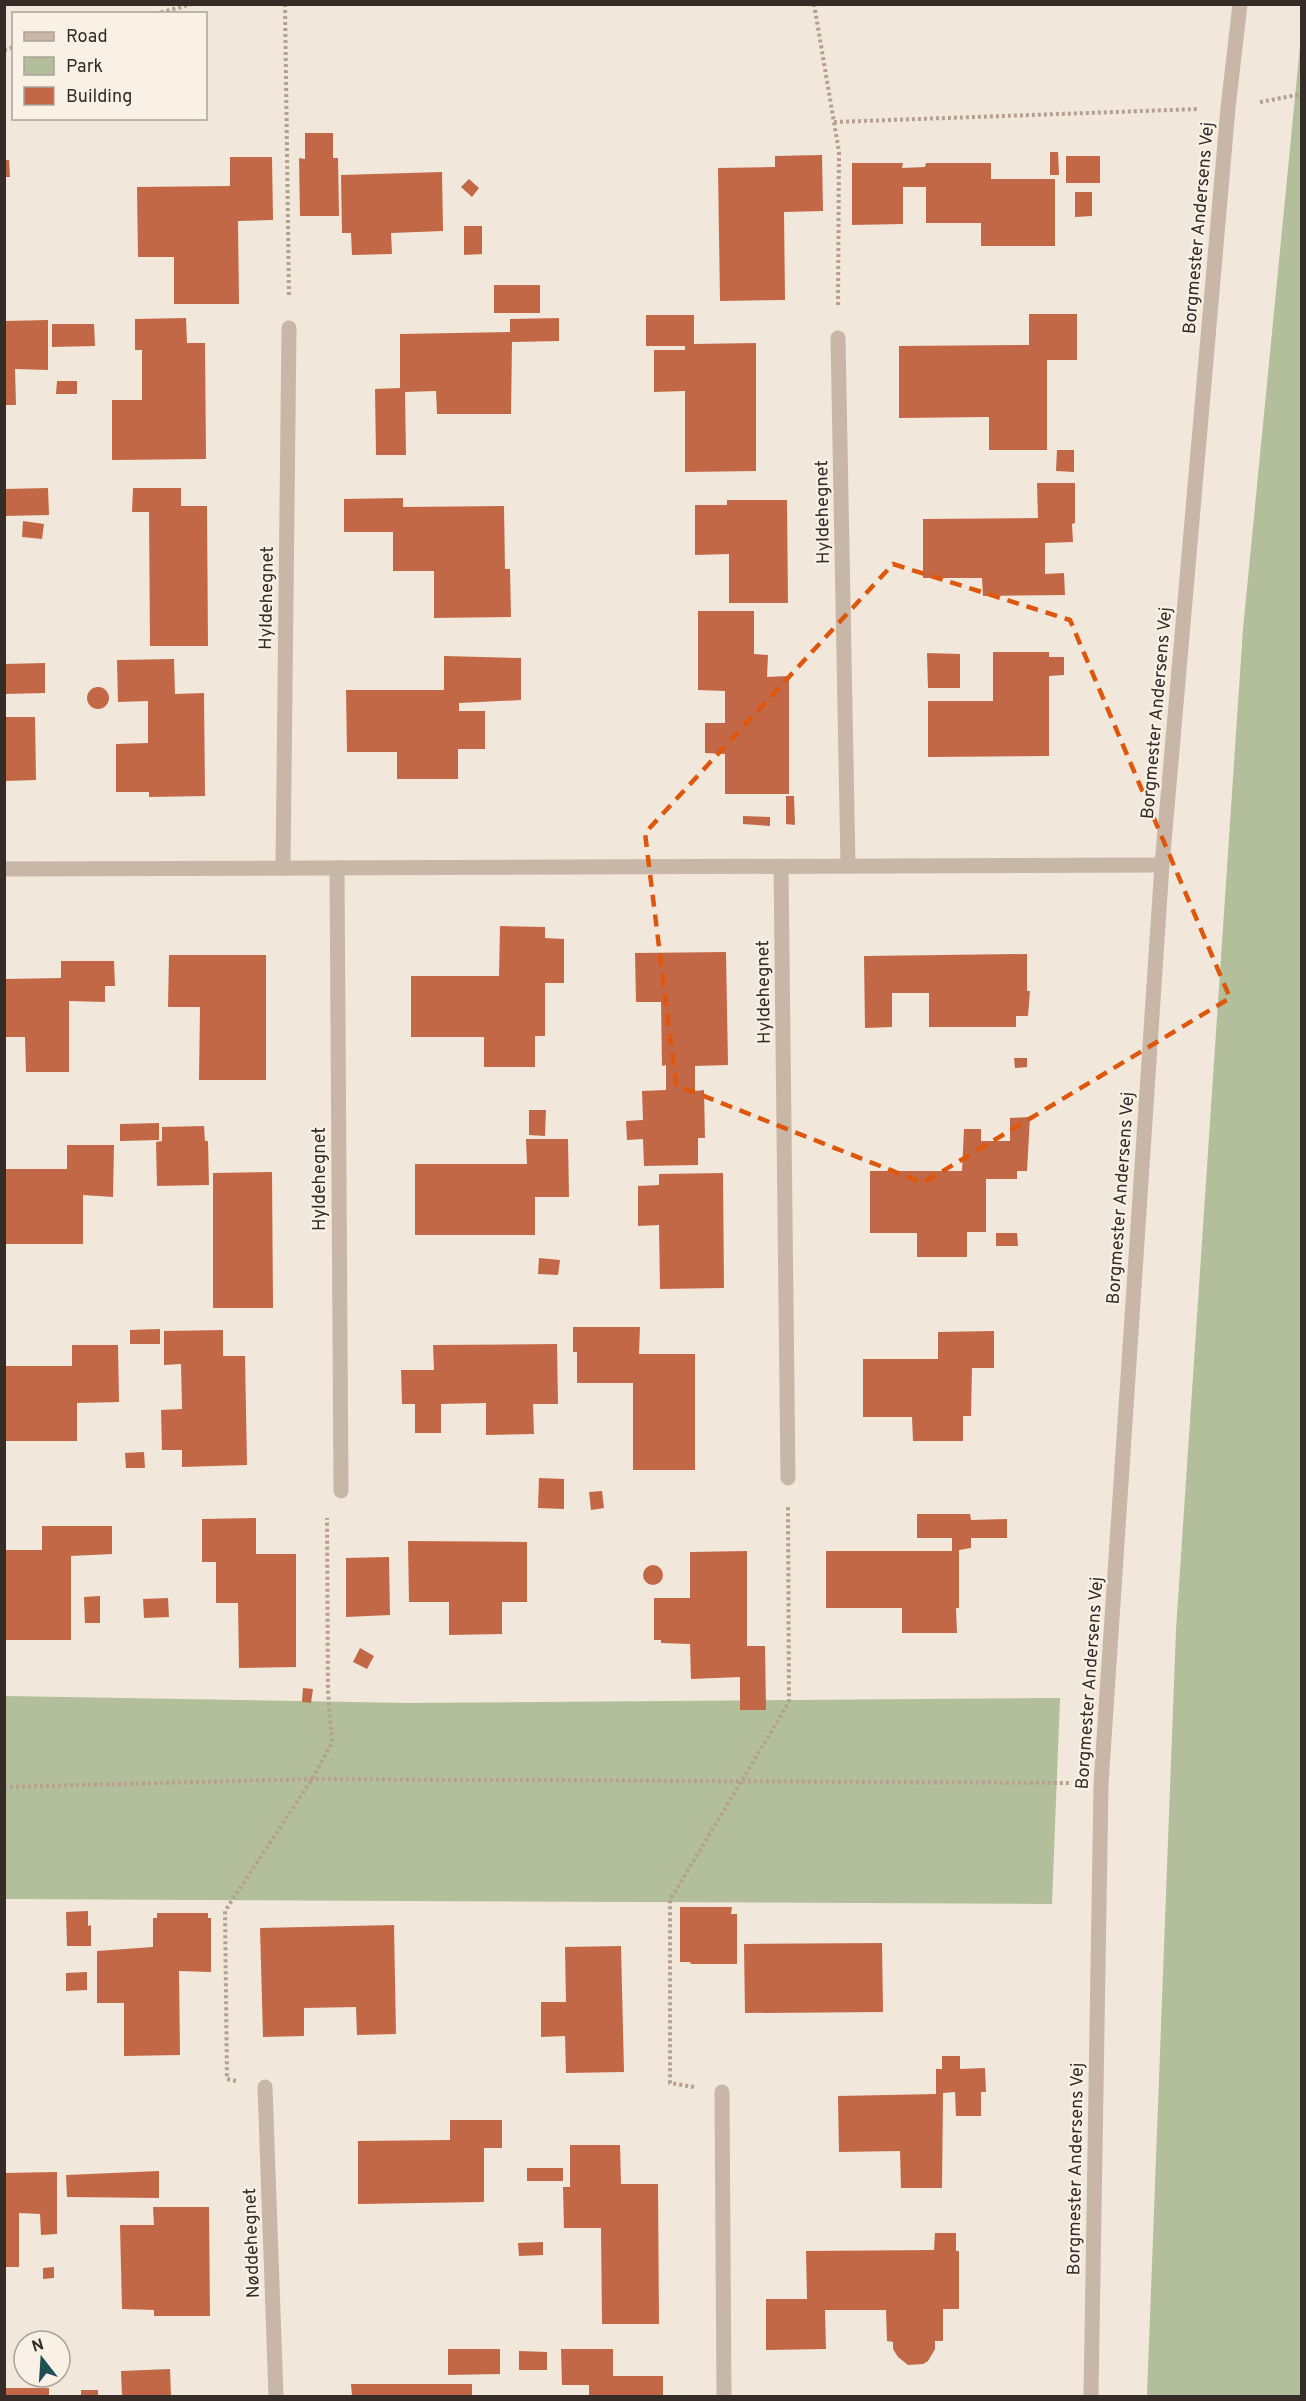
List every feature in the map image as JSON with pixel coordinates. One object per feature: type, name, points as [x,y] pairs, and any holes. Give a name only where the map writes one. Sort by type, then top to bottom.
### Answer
[{"type":"street","name":"Borgmester Andersens Vej","points":[[1091,2397],[1101,1784],[1162,865],[1228,108],[1240,4]]},
{"type":"street","name":"Hyldehegnet","points":[[283,868],[289,328]]},
{"type":"street","name":"Hyldehegnet","points":[[838,338],[848,866]]},
{"type":"street","points":[[4,869],[1162,865]]},
{"type":"street","name":"Hyldehegnet","points":[[781,866],[788,1478]]},
{"type":"street","name":"Hyldehegnet","points":[[337,868],[341,1491]]},
{"type":"street","name":"Nøddehegnet","points":[[265,2087],[276,2397]]},
{"type":"street","points":[[722,2092],[724,2397]]},
{"type":"path","points":[[162,12],[192,4]]},
{"type":"path","points":[[285,4],[289,328]]},
{"type":"path","points":[[814,4],[839,152],[838,338]]},
{"type":"path","points":[[834,122],[1228,108],[1302,94]]},
{"type":"path","points":[[722,2092],[670,2083],[670,1900],[789,1702],[788,1478]]},
{"type":"path","points":[[265,2087],[227,2079],[225,1911],[312,1779],[332,1743],[328,1692],[327,1503],[341,1491]]},
{"type":"path","points":[[4,1787],[312,1779],[1101,1784]]},
{"type":"highlighted area","points":[[893,564],[1070,620],[1230,998],[923,1183],[676,1085],[645,833]]},
{"type":"green space","points":[[1301,36],[1301,2396],[1147,2396],[1176,1630],[1243,629]]},
{"type":"green space","points":[[5,1696],[408,1703],[1060,1698],[1052,1904],[5,1899]]},
{"type":"building","points":[[305,133],[333,133],[333,158],[338,158],[339,216],[300,216],[299,158],[305,159]]},
{"type":"building","points":[[1050,152],[1058,152],[1059,175],[1050,175]]},
{"type":"building","points":[[822,155],[823,211],[784,212],[785,300],[720,301],[718,168],[775,167],[775,156]]},
{"type":"building","points":[[1066,156],[1100,156],[1100,183],[1066,183]]},
{"type":"building","points":[[230,157],[272,157],[273,220],[238,221],[239,304],[174,304],[174,257],[138,257],[137,187],[230,186]]},
{"type":"building","points":[[4,160],[9,160],[10,177],[4,177]]},
{"type":"building","points":[[852,163],[903,163],[902,168],[925,167],[926,163],[991,163],[991,179],[1055,179],[1055,246],[981,246],[981,223],[926,223],[926,187],[903,187],[903,224],[852,225]]},
{"type":"building","points":[[442,172],[443,231],[391,233],[392,254],[352,255],[351,233],[342,233],[341,175]]},
{"type":"building","points":[[469,179],[479,188],[472,197],[461,187]]},
{"type":"building","points":[[1075,192],[1092,192],[1092,216],[1075,217]]},
{"type":"building","points":[[464,226],[482,226],[482,254],[464,255]]},
{"type":"building","points":[[494,285],[540,285],[540,313],[494,313]]},
{"type":"building","points":[[1029,314],[1077,314],[1077,360],[1047,360],[1047,450],[989,450],[989,417],[899,418],[899,346],[1029,345]]},
{"type":"building","points":[[646,315],[694,315],[694,344],[756,343],[756,471],[685,472],[685,391],[654,392],[654,350],[685,350],[685,346],[646,346]]},
{"type":"building","points":[[186,318],[187,343],[205,343],[206,459],[112,460],[112,400],[142,400],[142,350],[135,350],[135,319]]},
{"type":"building","points":[[559,318],[559,341],[512,342],[511,414],[437,414],[436,391],[405,392],[406,455],[376,455],[375,389],[400,388],[400,334],[510,332],[510,319]]},
{"type":"building","points":[[48,320],[48,370],[15,369],[16,405],[5,405],[5,321]]},
{"type":"building","points":[[52,324],[94,324],[95,346],[52,347]]},
{"type":"building","points":[[57,381],[77,381],[77,394],[56,394]]},
{"type":"building","points":[[1057,450],[1074,450],[1074,472],[1056,471]]},
{"type":"building","points":[[1037,483],[1075,483],[1073,542],[1045,543],[1045,574],[1064,573],[1065,595],[983,596],[982,578],[923,578],[923,519],[1038,518]]},
{"type":"building","points":[[48,488],[49,515],[4,516],[4,489]]},
{"type":"building","points":[[133,488],[181,488],[181,506],[207,506],[208,646],[150,646],[149,512],[132,512]]},
{"type":"building","points":[[403,498],[403,507],[504,506],[505,569],[510,569],[511,617],[434,618],[434,571],[393,571],[393,532],[344,532],[344,499]]},
{"type":"building","points":[[727,500],[787,500],[788,603],[729,603],[729,554],[695,555],[695,505],[727,505]]},
{"type":"building","points":[[23,521],[44,524],[42,539],[22,537]]},
{"type":"building","points":[[698,611],[754,611],[754,654],[768,655],[767,677],[789,676],[789,794],[725,794],[725,754],[705,753],[705,723],[725,723],[725,691],[698,690]]},
{"type":"building","points":[[993,652],[1049,652],[1049,657],[1064,657],[1064,675],[1049,676],[1049,756],[928,757],[928,701],[993,701]]},
{"type":"building","points":[[927,653],[960,654],[960,688],[928,688]]},
{"type":"building","points":[[444,656],[521,658],[521,700],[459,703],[459,711],[485,711],[485,749],[458,749],[458,779],[397,779],[397,752],[347,752],[346,690],[444,690]]},
{"type":"building","points":[[174,659],[175,694],[204,693],[205,796],[149,797],[149,792],[116,792],[116,744],[148,743],[148,701],[118,702],[117,660]]},
{"type":"building","points":[[45,663],[45,693],[4,694],[4,664]]},
{"type":"building","points":[[98,687],[106,690],[109,698],[106,706],[98,709],[90,706],[87,698],[90,690]]},
{"type":"building","points":[[4,717],[35,717],[36,780],[4,781]]},
{"type":"building","points":[[786,796],[794,796],[795,825],[786,824]]},
{"type":"building","points":[[743,816],[770,817],[770,826],[743,824]]},
{"type":"building","points":[[500,926],[545,927],[545,938],[564,939],[564,983],[545,983],[545,1036],[535,1036],[535,1067],[484,1067],[484,1037],[411,1037],[411,976],[499,976]]},
{"type":"building","points":[[726,952],[728,1065],[695,1066],[695,1091],[704,1090],[705,1138],[698,1138],[698,1165],[644,1166],[643,1139],[627,1140],[626,1121],[643,1120],[642,1091],[666,1090],[666,1065],[662,1066],[661,1002],[636,1002],[635,953]]},
{"type":"building","points":[[1027,954],[1027,991],[1030,991],[1028,1016],[1016,1016],[1016,1027],[929,1027],[929,993],[892,993],[892,1027],[865,1028],[864,956]]},
{"type":"building","points":[[169,955],[266,955],[266,1080],[199,1080],[200,1007],[168,1007]]},
{"type":"building","points":[[61,961],[114,961],[115,986],[105,986],[105,1002],[69,1001],[69,1072],[26,1072],[25,1037],[4,1037],[4,979],[61,978]]},
{"type":"building","points":[[1014,1058],[1027,1058],[1027,1067],[1015,1068]]},
{"type":"building","points":[[529,1110],[546,1110],[545,1136],[529,1135]]},
{"type":"building","points":[[1030,1117],[1027,1171],[1017,1171],[1017,1179],[986,1179],[986,1232],[967,1232],[967,1257],[917,1257],[917,1233],[870,1233],[870,1171],[962,1171],[964,1129],[981,1129],[981,1141],[1010,1141],[1010,1118]]},
{"type":"building","points":[[159,1123],[159,1140],[120,1141],[120,1124]]},
{"type":"building","points":[[204,1126],[205,1141],[208,1141],[209,1185],[157,1186],[156,1142],[162,1141],[162,1127]]},
{"type":"building","points":[[526,1139],[568,1139],[569,1197],[535,1197],[535,1235],[415,1235],[415,1164],[527,1164]]},
{"type":"building","points":[[67,1145],[114,1145],[113,1197],[83,1195],[83,1244],[5,1244],[5,1169],[67,1169]]},
{"type":"building","points":[[272,1172],[273,1308],[213,1308],[213,1173]]},
{"type":"building","points":[[723,1173],[724,1288],[660,1289],[659,1225],[638,1226],[638,1186],[659,1185],[659,1174]]},
{"type":"building","points":[[996,1233],[1017,1233],[1018,1246],[996,1246]]},
{"type":"building","points":[[539,1258],[560,1260],[558,1275],[538,1274]]},
{"type":"building","points":[[573,1327],[640,1327],[639,1354],[695,1354],[695,1470],[633,1470],[633,1383],[577,1383],[577,1352],[573,1352]]},
{"type":"building","points":[[160,1329],[160,1344],[130,1344],[130,1330]]},
{"type":"building","points":[[223,1330],[223,1356],[245,1356],[247,1465],[182,1467],[182,1450],[162,1450],[161,1410],[182,1409],[181,1364],[164,1365],[164,1331]]},
{"type":"building","points":[[994,1331],[994,1368],[972,1368],[971,1416],[963,1416],[963,1441],[913,1441],[912,1417],[863,1417],[863,1359],[938,1359],[938,1332]]},
{"type":"building","points":[[557,1344],[558,1404],[533,1404],[534,1434],[486,1435],[486,1403],[441,1404],[441,1433],[415,1433],[415,1404],[402,1404],[401,1370],[434,1370],[433,1345]]},
{"type":"building","points":[[72,1345],[118,1345],[119,1402],[77,1403],[77,1441],[5,1441],[5,1366],[72,1366]]},
{"type":"building","points":[[144,1452],[145,1468],[126,1468],[125,1453]]},
{"type":"building","points":[[539,1478],[564,1479],[564,1509],[538,1508]]},
{"type":"building","points":[[602,1491],[604,1508],[591,1510],[589,1492]]},
{"type":"building","points":[[917,1514],[970,1514],[971,1520],[1007,1519],[1007,1538],[971,1538],[971,1548],[959,1550],[957,1633],[902,1633],[902,1608],[826,1608],[826,1551],[952,1551],[952,1538],[917,1538]]},
{"type":"building","points":[[256,1518],[256,1554],[296,1554],[296,1667],[239,1668],[238,1603],[216,1603],[216,1562],[202,1562],[202,1519]]},
{"type":"building","points":[[42,1526],[112,1526],[112,1554],[71,1556],[71,1640],[4,1640],[4,1550],[42,1550]]},
{"type":"building","points":[[408,1541],[527,1542],[527,1602],[502,1602],[502,1634],[449,1635],[449,1602],[409,1602]]},
{"type":"building","points":[[747,1551],[747,1646],[765,1646],[766,1710],[740,1710],[740,1677],[691,1679],[690,1644],[661,1643],[661,1640],[654,1640],[654,1598],[690,1598],[690,1552]]},
{"type":"building","points":[[389,1557],[390,1615],[346,1617],[346,1558]]},
{"type":"building","points":[[649,1565],[657,1565],[663,1571],[663,1579],[657,1585],[649,1585],[643,1579],[643,1571]]},
{"type":"building","points":[[100,1596],[100,1623],[85,1623],[84,1597]]},
{"type":"building","points":[[168,1598],[169,1617],[144,1618],[143,1599]]},
{"type":"building","points":[[360,1648],[374,1656],[367,1669],[353,1662]]},
{"type":"building","points":[[303,1688],[313,1689],[311,1703],[302,1702]]},
{"type":"building","points":[[680,1907],[732,1907],[731,1914],[737,1914],[737,1964],[680,1962]]},
{"type":"building","points":[[88,1911],[91,1946],[67,1946],[66,1912]]},
{"type":"building","points":[[157,1913],[208,1913],[208,1918],[211,1918],[211,1972],[179,1971],[180,2055],[124,2056],[124,2003],[97,2003],[97,1951],[153,1947],[153,1918],[157,1918]]},
{"type":"building","points":[[394,1925],[396,2034],[357,2035],[356,2007],[304,2008],[304,2036],[263,2037],[260,1928]]},
{"type":"building","points":[[882,1943],[883,2012],[745,2013],[744,1944]]},
{"type":"building","points":[[621,1946],[624,2072],[566,2073],[565,2036],[541,2037],[541,2002],[566,2002],[565,1947]]},
{"type":"building","points":[[87,1972],[87,1990],[66,1991],[66,1973]]},
{"type":"building","points":[[942,2056],[960,2056],[960,2069],[985,2068],[986,2092],[981,2092],[981,2116],[956,2116],[955,2092],[943,2093],[942,2188],[901,2188],[900,2151],[839,2152],[838,2096],[936,2094],[936,2069],[942,2069]]},
{"type":"building","points":[[450,2120],[502,2120],[502,2148],[484,2148],[484,2202],[358,2204],[358,2141],[450,2140]]},
{"type":"building","points":[[570,2145],[620,2145],[621,2184],[658,2184],[659,2324],[602,2324],[601,2228],[564,2228],[563,2187],[570,2187]]},
{"type":"building","points":[[527,2168],[563,2168],[563,2181],[527,2181]]},
{"type":"building","points":[[159,2171],[159,2198],[67,2197],[66,2175]]},
{"type":"building","points":[[57,2172],[57,2234],[41,2235],[40,2214],[19,2213],[19,2267],[4,2267],[4,2173]]},
{"type":"building","points":[[153,2207],[209,2207],[210,2316],[154,2316],[154,2310],[122,2309],[120,2225],[154,2225]]},
{"type":"building","points":[[935,2233],[956,2233],[956,2251],[959,2251],[959,2309],[943,2309],[943,2341],[935,2341],[935,2349],[928,2361],[923,2364],[908,2365],[898,2357],[893,2349],[893,2342],[887,2341],[886,2310],[825,2310],[826,2349],[766,2350],[766,2299],[807,2299],[806,2251],[934,2250]]},
{"type":"building","points":[[543,2242],[543,2255],[519,2256],[518,2243]]},
{"type":"building","points":[[54,2267],[54,2278],[43,2279],[43,2268]]},
{"type":"building","points":[[448,2349],[500,2349],[500,2374],[448,2375]]},
{"type":"building","points":[[561,2349],[613,2349],[613,2376],[663,2376],[663,2396],[589,2396],[589,2385],[562,2385]]},
{"type":"building","points":[[519,2351],[547,2352],[547,2370],[519,2370]]},
{"type":"building","points":[[170,2369],[171,2396],[122,2396],[121,2371]]},
{"type":"building","points":[[351,2384],[472,2384],[472,2396],[352,2396]]},
{"type":"building","points":[[4,2388],[49,2389],[49,2396],[4,2396]]},
{"type":"building","points":[[81,2390],[98,2390],[98,2396],[81,2396]]}]
